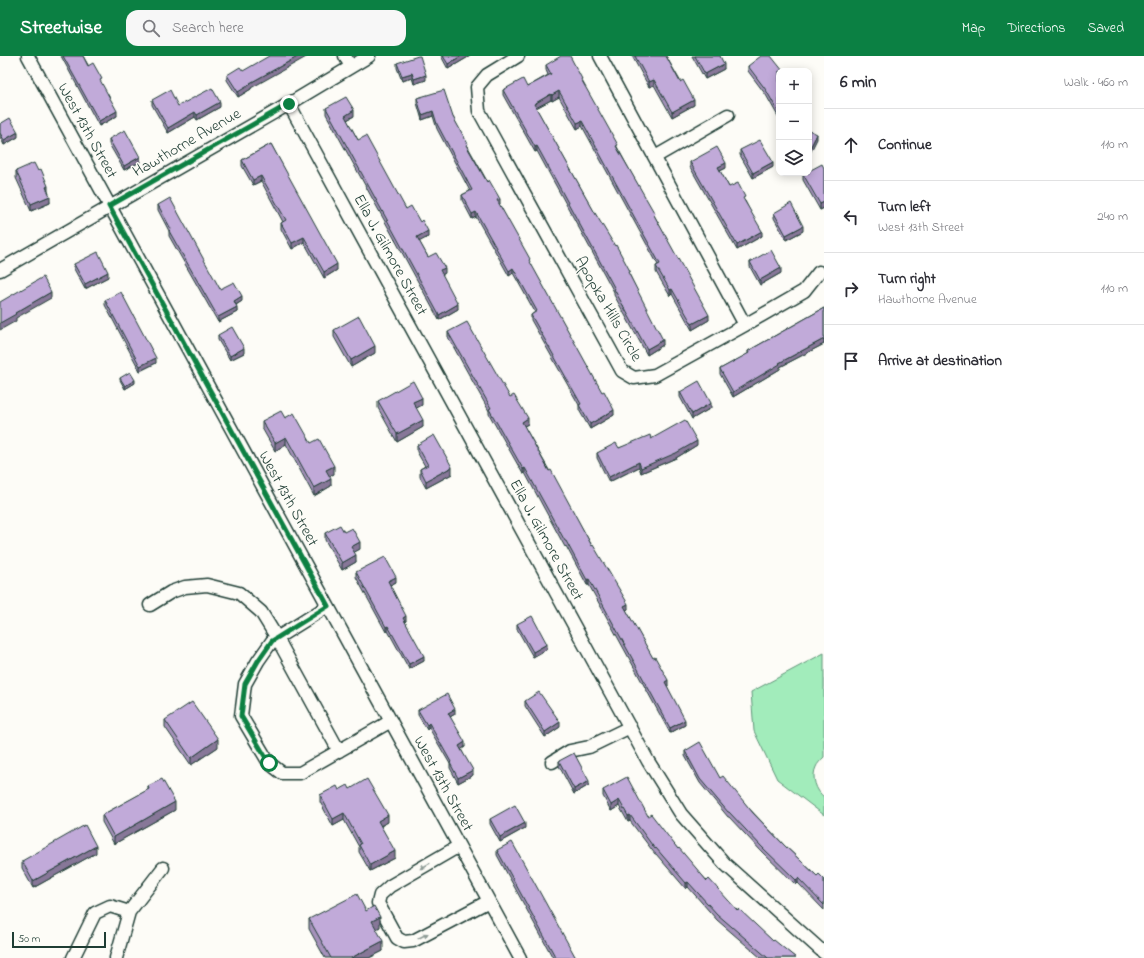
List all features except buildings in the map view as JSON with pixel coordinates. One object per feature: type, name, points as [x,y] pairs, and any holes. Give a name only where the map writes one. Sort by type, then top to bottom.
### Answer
[{"type":"street","name":"West 13th Street","points":[[28,56],[520,958]]},
{"type":"street","points":[[345,56],[351,67]]},
{"type":"street","name":"Hawthorne Avenue","points":[[0,270],[109,206],[289,104],[369,56]]},
{"type":"street","name":"Apopka Hills Circle","points":[[518,56],[503,60],[486,75],[477,87],[480,110],[622,370],[634,378],[654,375],[804,291],[820,272]]},
{"type":"street","points":[[600,56],[745,325]]},
{"type":"street","name":"Ella J. Gilmore Street","points":[[289,104],[648,761],[681,814],[725,864],[824,953]]},
{"type":"street","points":[[655,157],[728,115]]},
{"type":"street","points":[[150,605],[171,592],[185,587],[207,585],[239,593],[261,612],[277,638],[339,751]]},
{"type":"street","points":[[328,606],[272,641],[258,661],[245,684],[241,716],[269,763],[282,773],[300,773],[391,721]]},
{"type":"street","points":[[552,762],[570,751],[589,748],[630,727]]},
{"type":"street","points":[[459,846],[390,886],[380,895],[378,903],[397,938],[404,942],[413,940],[489,901]]},
{"type":"street","points":[[116,958],[129,912],[163,868]]},
{"type":"street","points":[[73,958],[95,912],[110,906],[129,912]]},
{"type":"green space","points":[[824,653],[824,757],[817,766],[814,779],[817,788],[824,797],[824,815],[777,779],[754,731],[751,692]]},
{"type":"route","points":[[269,763],[241,716],[245,684],[258,661],[272,641],[328,606],[109,206],[289,104]]}]
